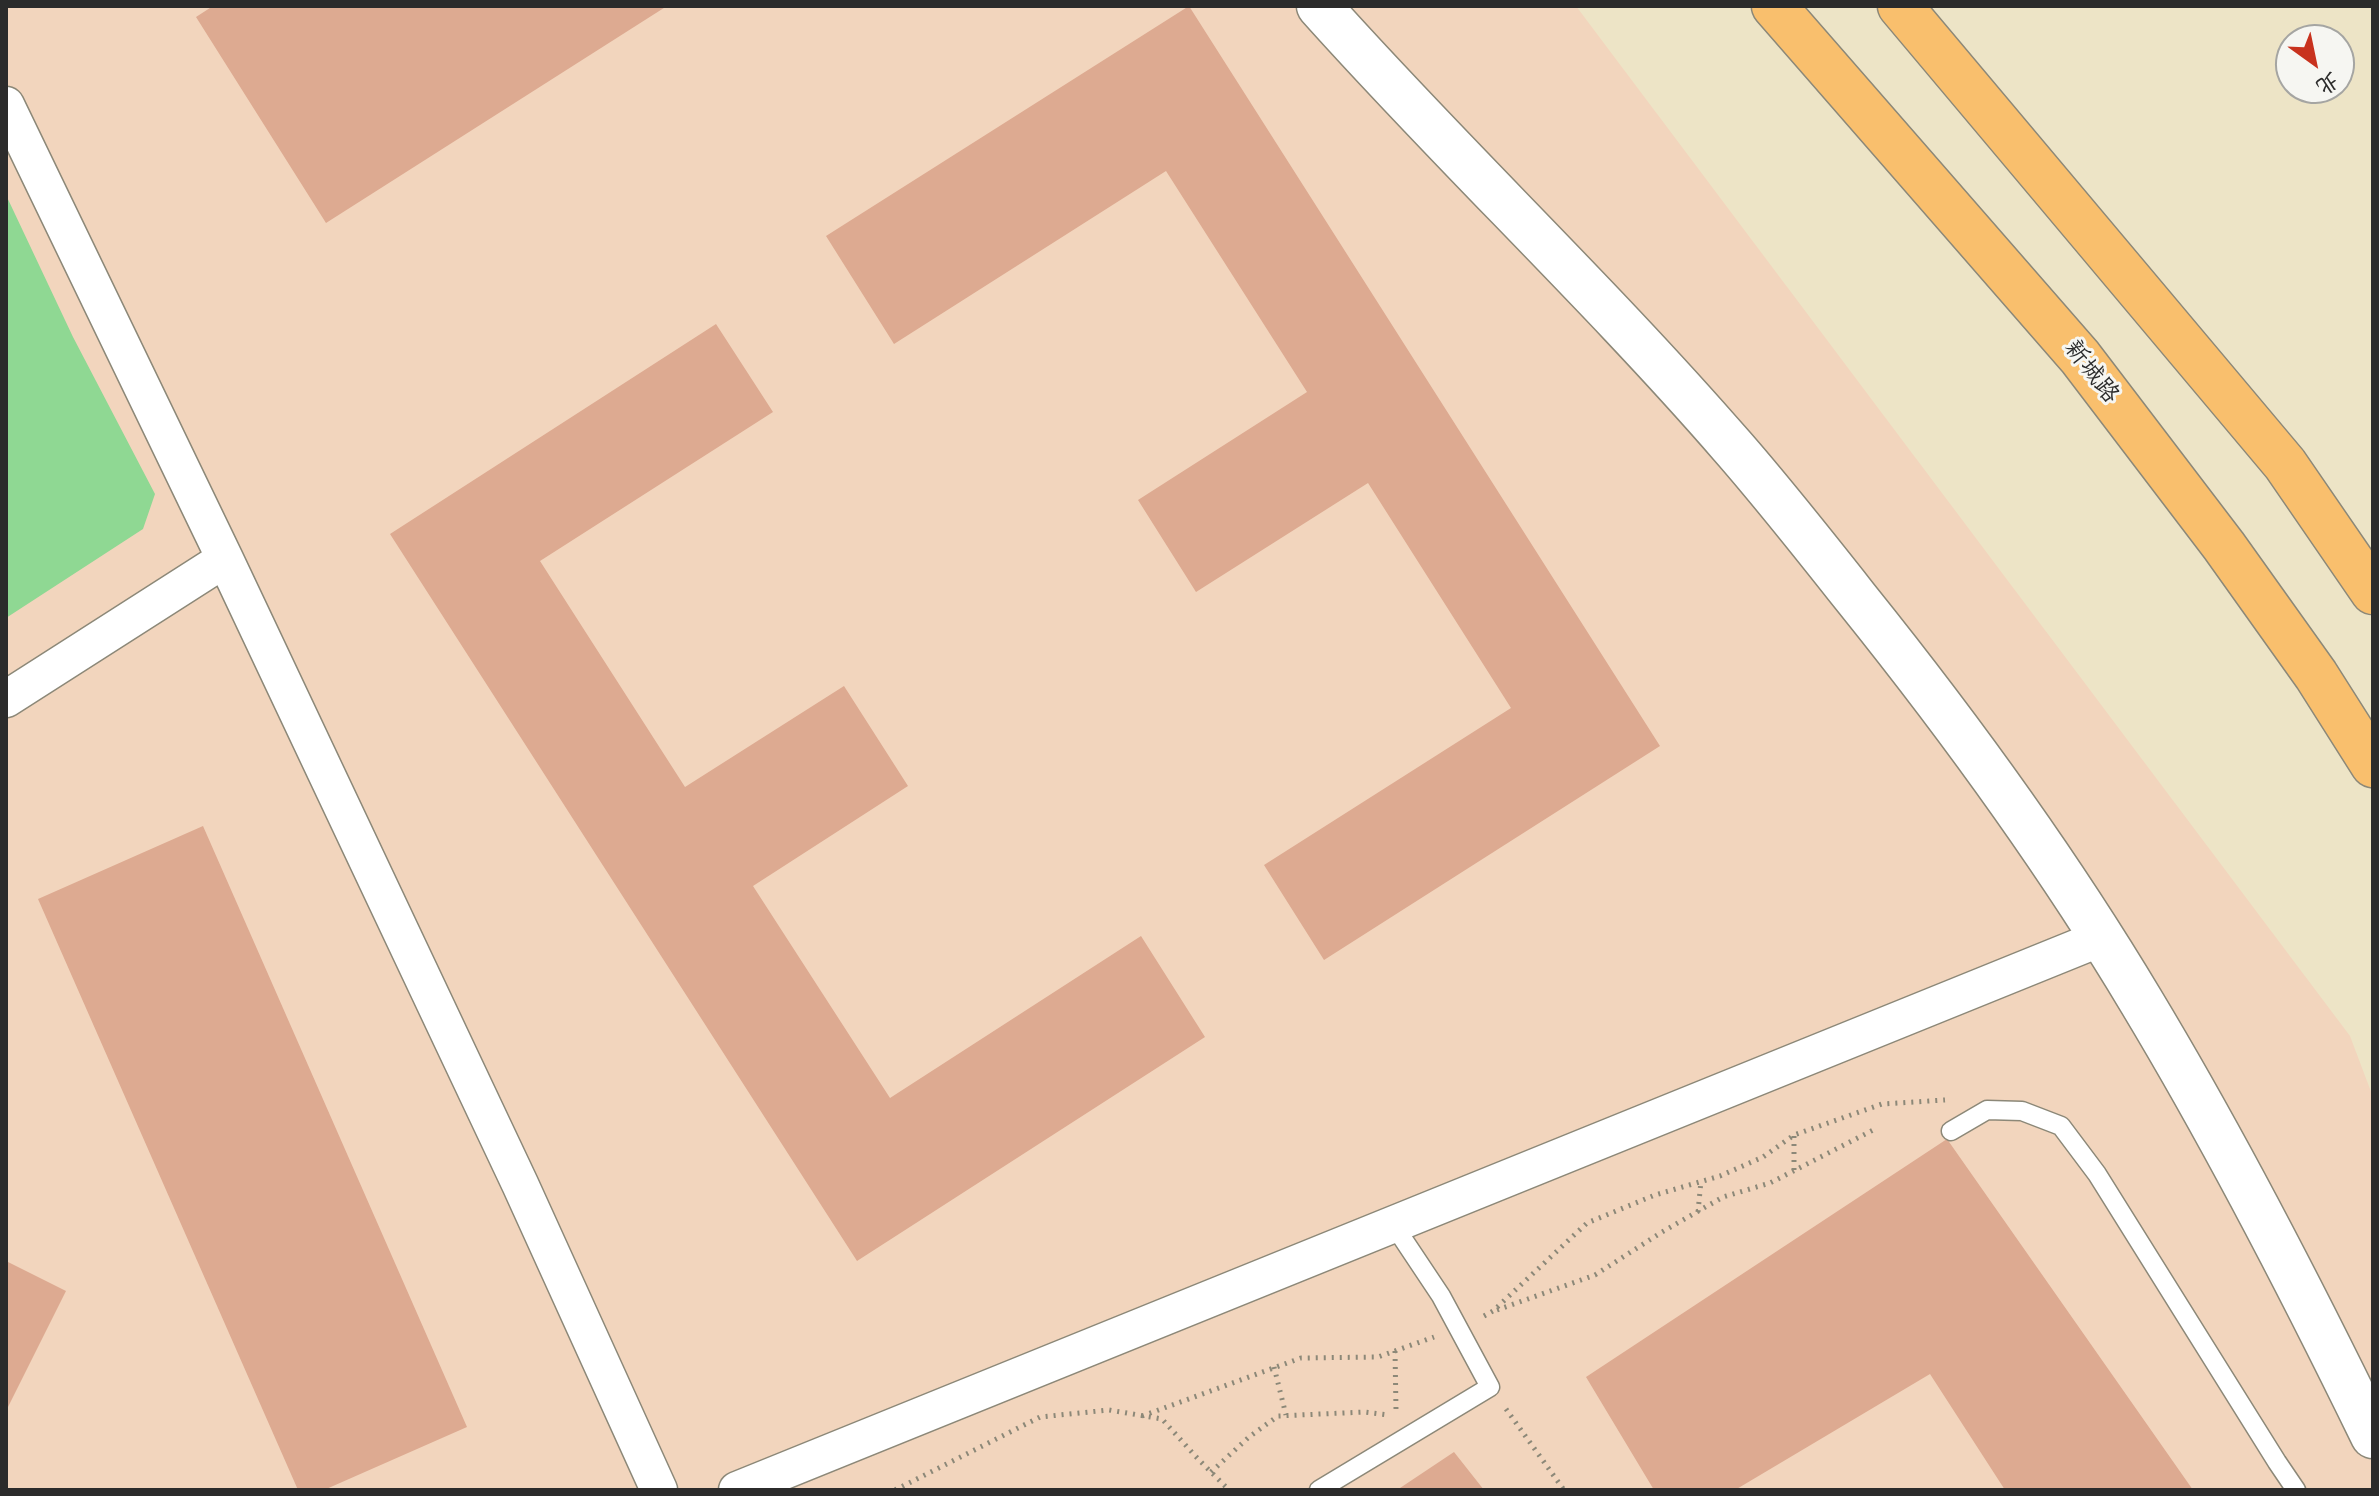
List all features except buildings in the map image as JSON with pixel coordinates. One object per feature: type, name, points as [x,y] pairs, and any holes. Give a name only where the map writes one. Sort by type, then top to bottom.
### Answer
[{"type":"main road","name":"新城路","points":[[1774,6],[2080,357],[2224,546],[2316,675],[2373,765]]},
{"type":"main road","points":[[1900,6],[2285,464],[2373,592]]},
{"type":"street","points":[[1319,6],[1417,113],[1637,340],[1734,448],[1979,756],[2140,1000],[2223,1144],[2308,1303],[2373,1436]]},
{"type":"street","points":[[6,105],[225,559],[520,1184],[659,1490]]},
{"type":"street","points":[[6,699],[225,559]]},
{"type":"street","points":[[737,1490],[2101,938]]},
{"type":"lane","points":[[1951,1131],[1987,1110],[2022,1111],[2061,1126],[2097,1174],[2296,1490]]},
{"type":"lane","points":[[1319,1490],[1490,1387],[1441,1296],[1393,1224]]},
{"type":"path","points":[[1493,1311],[1587,1223],[1655,1195],[1720,1176],[1763,1157],[1794,1135],[1882,1104],[1948,1101]]},
{"type":"path","points":[[1142,1416],[1301,1358],[1378,1357],[1595,1275],[1723,1197],[1770,1183],[1877,1128]]},
{"type":"path","points":[[1794,1135],[1794,1170]]},
{"type":"path","points":[[1698,1212],[1701,1181]]},
{"type":"path","points":[[1211,1472],[1249,1437],[1278,1416],[1364,1412],[1396,1416],[1395,1351]]},
{"type":"path","points":[[1274,1367],[1286,1415]]},
{"type":"path","points":[[1490,1387],[1564,1490]]},
{"type":"path","points":[[895,1490],[1040,1417],[1109,1410],[1162,1419],[1229,1490]]},
{"type":"shaded area","points":[[6,6],[1576,6],[2350,1036],[2373,1097],[2373,1490],[6,1490]]},
{"type":"green space","points":[[6,195],[73,337],[155,494],[143,529],[6,618]]}]
